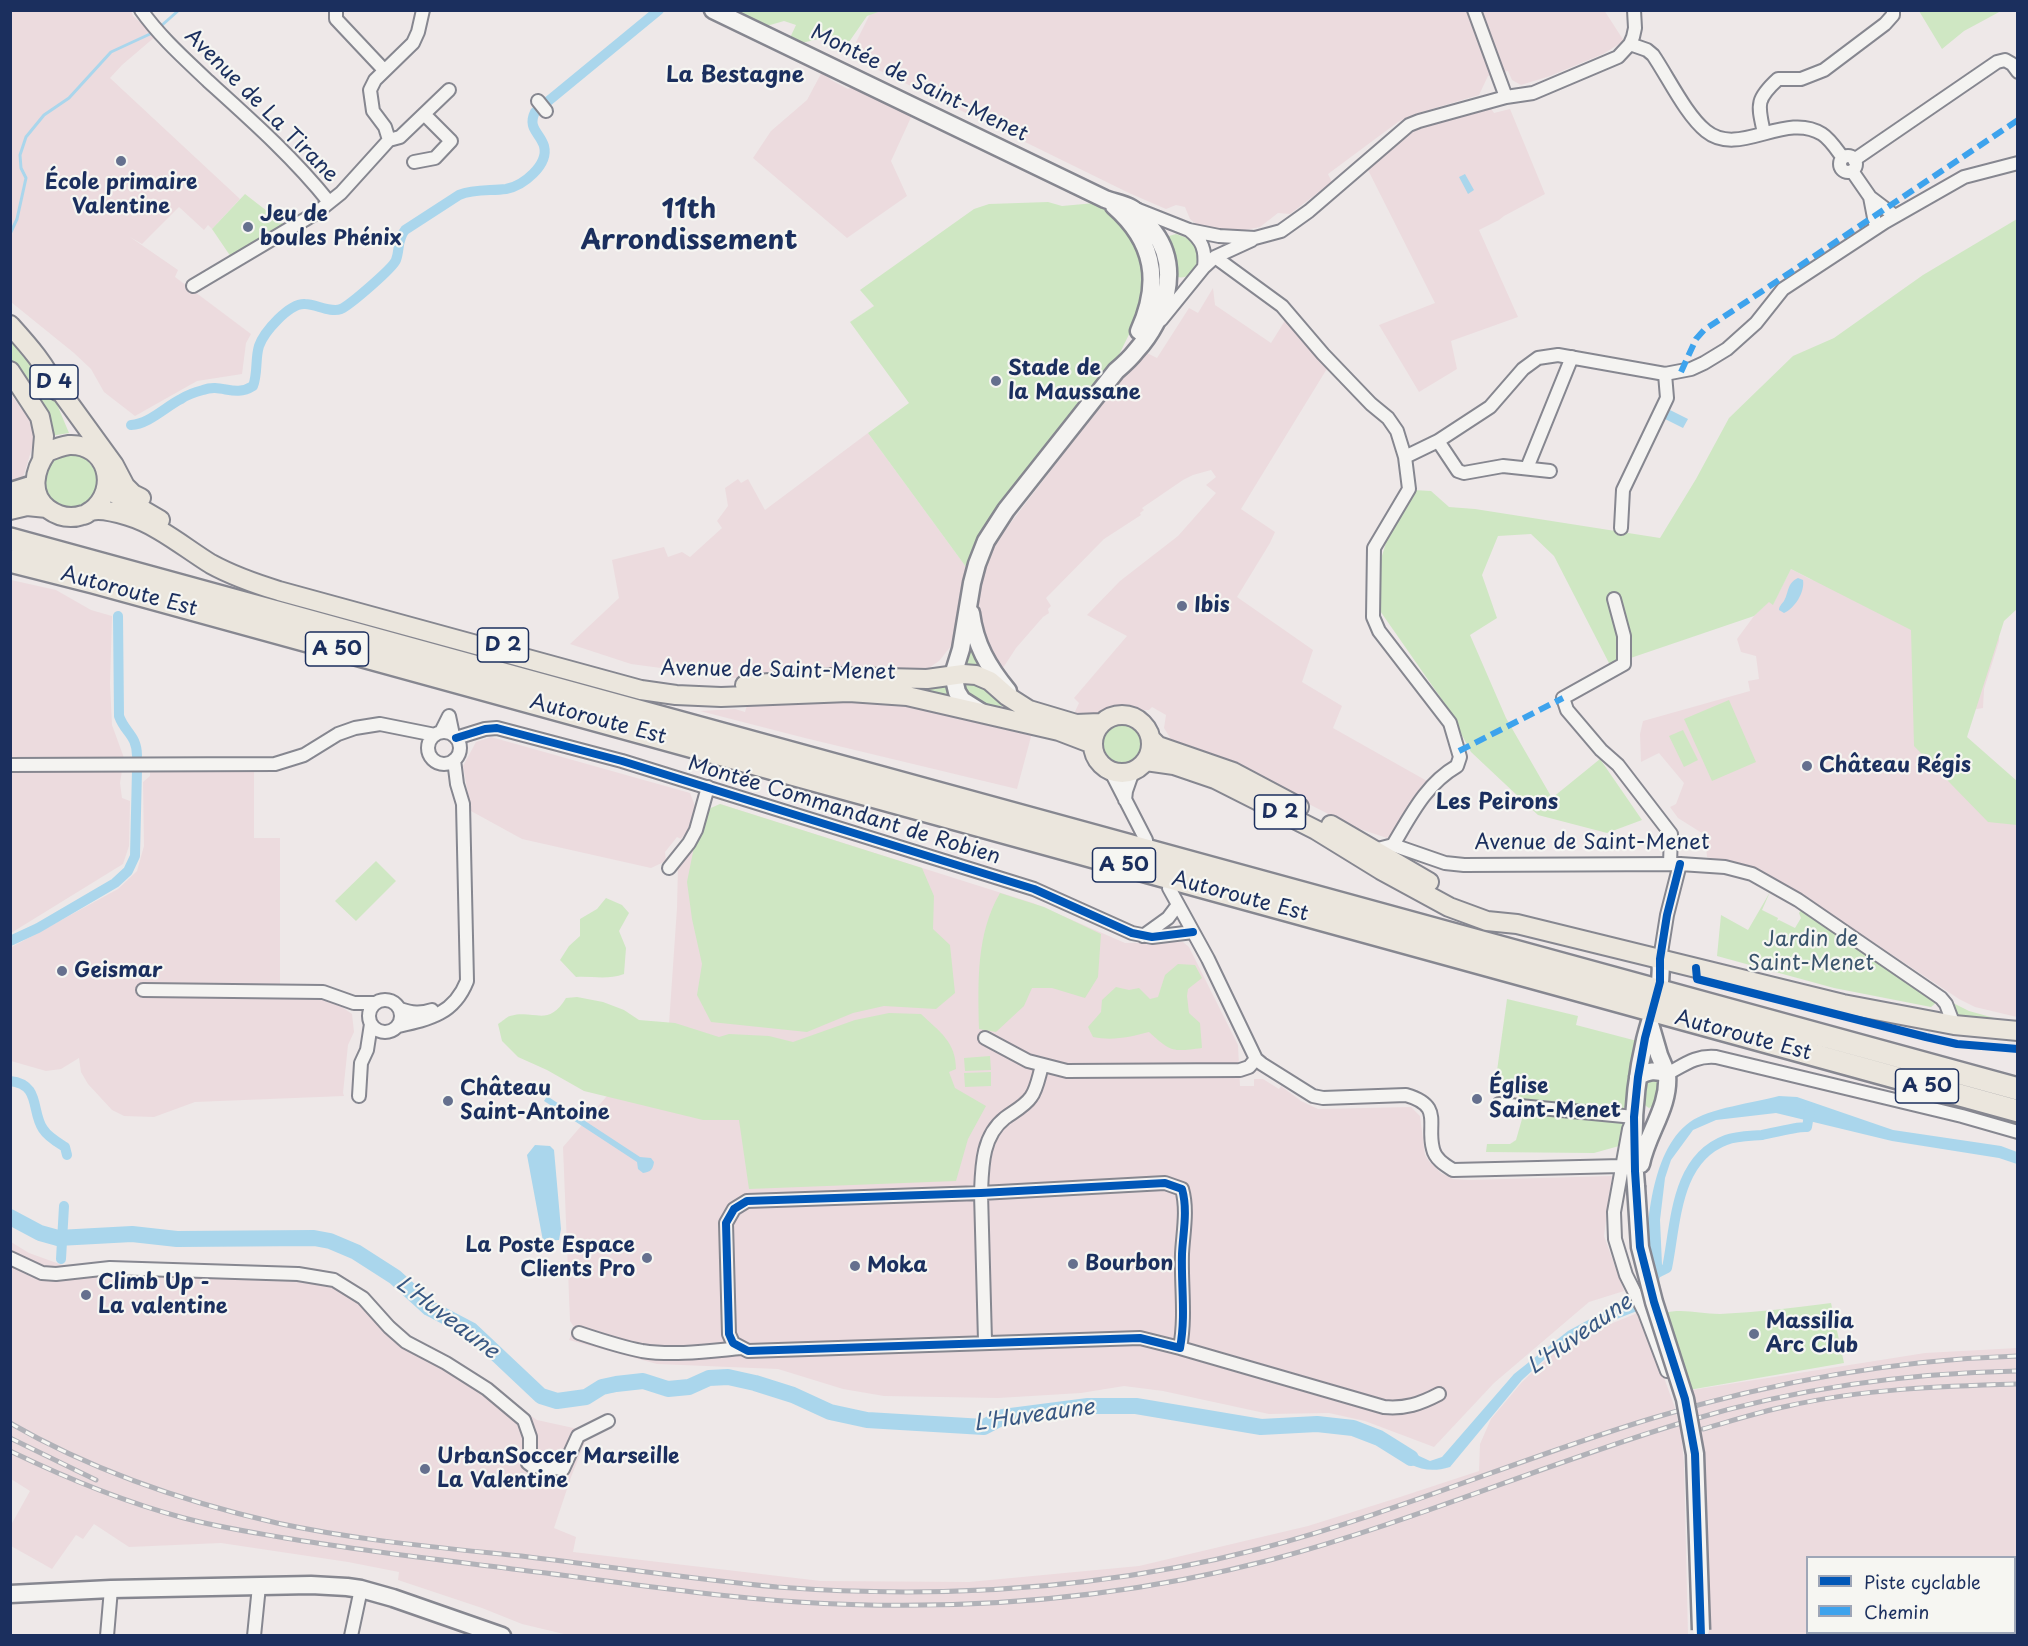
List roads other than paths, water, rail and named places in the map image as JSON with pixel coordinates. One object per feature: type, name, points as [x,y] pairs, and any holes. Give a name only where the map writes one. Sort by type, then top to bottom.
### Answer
[{"type":"highway","name":"Autoroute Est","points":[[10,539],[1630,994],[1684,1020],[2018,1111]]},
{"type":"highway","name":"Autoroute Est","points":[[10,561],[1630,994],[1683,998],[2018,1089]]},
{"type":"main road","name":"Montée de Saint-Menet","points":[[713,10],[1105,199],[1132,209],[1159,238],[1167,260],[1168,282],[1162,307],[1152,329],[1137,351],[1119,369],[994,527],[986,541],[977,564],[961,649],[953,675]]},
{"type":"main road","name":"Montée de Saint-Menet","points":[[1105,199],[1127,219],[1137,232],[1150,262],[1153,290],[1146,317],[1119,369]]},
{"type":"main road","name":"D 4","points":[[10,325],[53,381],[83,447]]},
{"type":"main road","name":"D 4","points":[[10,372],[40,417],[44,436],[29,479]]},
{"type":"main road","points":[[53,381],[114,465],[125,486],[190,540]]},
{"type":"main road","points":[[10,501],[29,479],[47,452],[70,445],[91,450],[102,463],[106,471],[107,489],[104,497],[92,511],[70,518],[57,515],[47,508],[39,499],[29,479]]},
{"type":"main road","name":"Avenue de Saint-Menet","points":[[107,489],[232,565],[279,583],[618,676],[691,686],[733,686],[845,677],[927,679]]},
{"type":"main road","points":[[10,510],[27,506],[47,508]]},
{"type":"main road","name":"Avenue de Saint-Menet","points":[[92,511],[129,516],[213,564],[258,585],[641,690],[676,695],[721,697],[849,692],[907,696],[1059,731],[1093,744]]},
{"type":"main road","name":"Montée de Saint-Menet","points":[[970,598],[973,628],[984,660],[1021,705]]},
{"type":"main road","name":"Montée de Saint-Menet","points":[[927,679],[942,672],[951,664],[961,649]]},
{"type":"main road","name":"D 2","points":[[927,679],[963,674],[976,675],[990,681],[1029,710],[1076,724],[1100,723]]},
{"type":"main road","points":[[953,675],[957,692],[962,700],[991,715]]},
{"type":"main road","points":[[1122,715],[1133,717],[1146,728],[1151,739],[1151,751],[1139,766],[1117,773],[1101,764],[1095,755],[1093,744],[1095,734],[1100,723],[1110,718],[1122,715]]},
{"type":"main road","name":"D 2","points":[[1151,739],[1158,746],[1233,772],[1321,818],[1457,899],[1517,924]]},
{"type":"main road","name":"D 2","points":[[1139,766],[1185,768],[1237,789],[1316,830],[1449,907],[1487,921],[1517,924],[1843,1004],[1912,1028],[1954,1025],[2018,1031]]},
{"type":"main road","points":[[1660,959],[1660,982],[1645,1038],[1638,1077],[1634,1116],[1636,1186],[1640,1247],[1691,1426],[1695,1466],[1701,1633]]},
{"type":"main road","points":[[1636,1186],[1644,1148],[1667,1094],[1667,1074],[1650,1022]]},
{"type":"main road","name":"D 2","points":[[1934,1027],[1969,1039],[2018,1042]]},
{"type":"main road","points":[[1638,1077],[1652,1070],[1667,1074]]},
{"type":"main road","points":[[1634,1116],[1647,1117],[1661,1112]]},
{"type":"main road","points":[[10,1586],[86,1583],[111,1589]]},
{"type":"main road","points":[[10,1594],[259,1586],[361,1589],[502,1635]]},
{"type":"street","name":"Avenue de La Tirane","points":[[141,10],[170,44],[266,135],[329,202]]},
{"type":"street","points":[[336,10],[336,20],[384,70]]},
{"type":"street","points":[[389,140],[385,127],[373,111],[370,90],[384,70],[413,43],[423,10]]},
{"type":"street","points":[[1474,10],[1506,97]]},
{"type":"street","points":[[1132,209],[1187,229],[1219,236],[1255,238],[1281,231],[1309,212],[1409,125],[1506,97],[1533,93],[1618,57],[1630,44],[1635,28],[1634,10]]},
{"type":"street","points":[[1764,133],[1759,107],[1766,90],[1778,79],[1801,79],[1824,70],[1885,24],[1893,15],[1893,10]]},
{"type":"street","points":[[1630,44],[1647,50],[1653,56],[1694,119],[1707,132],[1726,140],[1788,128],[1812,129],[1824,135],[1850,163],[1886,222]]},
{"type":"street","points":[[1850,163],[1997,62],[2005,60],[2012,64],[2018,72]]},
{"type":"street","points":[[193,286],[307,218],[329,202],[389,140],[400,136],[449,90]]},
{"type":"street","points":[[414,162],[435,158],[451,141],[424,114]]},
{"type":"street","points":[[1405,457],[1438,441],[1490,407],[1523,369],[1538,358],[1558,355],[1665,374],[1691,369],[1728,349],[1756,323],[1783,289],[1886,222],[1964,177],[2018,163]]},
{"type":"street","points":[[1870,198],[1886,222]]},
{"type":"street","points":[[1159,238],[1171,230],[1187,229]]},
{"type":"street","points":[[1187,229],[1203,246],[1204,267]]},
{"type":"street","name":"Montée de Saint-Menet","points":[[1159,238],[1150,262],[1168,282]]},
{"type":"street","name":"Montée de Saint-Menet","points":[[1152,329],[1176,303],[1191,281],[1215,257],[1255,238]]},
{"type":"street","points":[[1215,257],[1282,306],[1323,354],[1388,418],[1397,431],[1405,457],[1409,489],[1374,548],[1373,617],[1379,631],[1450,723],[1460,757],[1457,766],[1443,774],[1430,788],[1393,845]]},
{"type":"street","points":[[1168,282],[1191,281]]},
{"type":"street","points":[[1527,468],[1572,357]]},
{"type":"street","points":[[1621,528],[1623,490],[1667,398],[1665,374]]},
{"type":"street","points":[[1438,441],[1458,471],[1464,473],[1503,466],[1550,471]]},
{"type":"street","points":[[1614,598],[1623,636],[1624,664],[1563,699],[1567,710],[1601,750],[1618,765],[1671,834],[1675,864],[1660,959]]},
{"type":"street","points":[[367,1050],[386,1032],[398,1026],[436,1016],[448,1008],[463,990],[468,974],[464,804],[449,762],[435,761],[428,750],[446,738],[449,712]]},
{"type":"street","points":[[10,765],[275,764],[304,755],[338,734],[355,728],[380,724],[446,738]]},
{"type":"street","name":"Montée Commandant de Robien","points":[[449,762],[458,756],[446,738],[497,728],[622,761],[1034,889],[1132,933],[1152,937],[1193,932]]},
{"type":"street","points":[[1125,801],[1126,791],[1139,766]]},
{"type":"street","points":[[1110,770],[1146,840]]},
{"type":"street","name":"Montée Commandant de Robien","points":[[669,868],[696,830],[708,788]]},
{"type":"street","points":[[1374,850],[1393,845],[1445,863]]},
{"type":"street","name":"Avenue de Saint-Menet","points":[[1431,884],[1445,863],[1464,865],[1675,864],[1725,867],[1752,874],[1798,900],[1941,998],[1946,1004],[1954,1025]]},
{"type":"street","points":[[1406,884],[1424,889],[1431,884]]},
{"type":"street","points":[[1169,888],[1257,1059],[1272,1072],[1313,1096],[1323,1098],[1406,1095],[1417,1098],[1425,1104],[1431,1114],[1433,1149],[1442,1164],[1453,1170],[1622,1166]]},
{"type":"street","points":[[1143,936],[1168,918],[1178,906]]},
{"type":"street","points":[[359,1096],[361,1063],[367,1050],[370,1010],[374,1003],[379,1000],[389,1000],[400,1009],[412,1013],[434,1010],[444,1004],[458,988],[467,963]]},
{"type":"street","points":[[144,990],[323,992],[354,1003],[374,1003]]},
{"type":"street","points":[[1934,1027],[1941,998]]},
{"type":"street","points":[[354,1003],[377,1030],[386,1032]]},
{"type":"street","points":[[398,1026],[402,1018],[400,1009]]},
{"type":"street","points":[[985,1038],[1028,1061],[1067,1071],[1240,1070],[1249,1067],[1257,1059]]},
{"type":"street","points":[[1667,1074],[1693,1059],[1704,1056],[1716,1057],[1962,1116],[2018,1132]]},
{"type":"street","points":[[990,1341],[981,1170],[987,1143],[994,1129],[1031,1097],[1042,1066]]},
{"type":"street","points":[[1499,1104],[1634,1116],[1629,1129],[1613,1225],[1615,1239],[1631,1285],[1667,1371]]},
{"type":"street","points":[[1180,1347],[1184,1328],[1182,1253],[1185,1229],[1184,1196],[1182,1189],[1165,1183],[981,1193],[747,1201],[734,1209],[726,1223],[729,1334],[733,1343],[748,1350],[1140,1338],[1180,1347],[1383,1407],[1410,1407],[1439,1394]]},
{"type":"street","points":[[10,1258],[42,1273],[56,1274],[110,1268],[298,1274],[334,1280],[363,1298],[405,1342],[446,1363],[487,1389],[524,1420],[530,1437],[528,1463],[532,1466],[563,1469],[578,1436],[608,1421]]},
{"type":"street","points":[[579,1333],[644,1351],[711,1351],[741,1348]]},
{"type":"street","points":[[254,1635],[259,1586]]},
{"type":"street","points":[[107,1635],[111,1589]]},
{"type":"street","points":[[351,1635],[361,1589]]},
{"type":"water","points":[[1465,174],[1474,190],[1468,194],[1459,177]]},
{"type":"water","points":[[1670,410],[1688,419],[1683,428],[1665,419]]},
{"type":"water","points":[[1798,578],[1803,580],[1801,594],[1792,607],[1784,613],[1779,610],[1780,607],[1790,585]]},
{"type":"water","points":[[547,1096],[640,1157],[651,1158],[654,1162],[652,1168],[643,1173],[638,1169],[637,1162],[544,1101]]},
{"type":"water","points":[[1779,1096],[1797,1097],[1893,1130],[2001,1146],[2017,1152],[2017,1164],[1999,1158],[1892,1141],[1776,1113],[1716,1120],[1693,1130],[1671,1160],[1665,1178],[1660,1220],[1662,1265],[1658,1287],[1637,1311],[1573,1338],[1546,1358],[1522,1380],[1450,1467],[1425,1469],[1411,1465],[1388,1452],[1396,1440],[1430,1461],[1442,1457],[1514,1374],[1568,1331],[1629,1298],[1645,1282],[1652,1196],[1665,1153],[1676,1136],[1690,1122],[1708,1113]]},
{"type":"water","points":[[535,1145],[550,1146],[554,1150],[561,1229],[559,1240],[543,1241],[527,1155]]},
{"type":"waterway","points":[[161,26],[179,10]]},
{"type":"waterway","points":[[131,425],[151,418],[197,392],[210,388],[240,391],[253,386],[259,346],[272,326],[285,313],[305,304],[332,310],[341,309],[371,286],[393,264],[405,230],[459,195],[476,191],[506,189],[527,179],[539,167],[544,153],[544,146],[532,122],[535,112],[659,10]]},
{"type":"waterway","points":[[10,234],[17,219],[26,178],[21,168],[20,155],[26,137],[44,115],[69,98],[111,52],[150,34]]},
{"type":"waterway","points":[[118,616],[119,716],[135,743],[137,756]]},
{"type":"waterway","points":[[10,941],[38,928],[115,883],[128,871],[135,856],[137,770]]},
{"type":"waterway","points":[[10,1081],[27,1087],[34,1100],[43,1129],[65,1147],[67,1155]]},
{"type":"waterway","points":[[1651,1276],[1667,1268],[1676,1213],[1687,1177],[1709,1149],[1730,1139],[1807,1127],[1810,1109]]},
{"type":"waterway","points":[[61,1259],[64,1206]]},
{"type":"waterway","name":"L'Huveaune","points":[[10,1217],[40,1233],[58,1238],[132,1234],[177,1239],[314,1238],[330,1241],[356,1252],[395,1277],[429,1308],[471,1330],[541,1396],[557,1401],[586,1397],[602,1387],[616,1384],[643,1381],[668,1389],[689,1387],[709,1378],[728,1377],[793,1395],[830,1412],[867,1420],[984,1427],[1003,1417],[1088,1406],[1136,1406],[1261,1427],[1317,1424],[1353,1428],[1379,1438],[1411,1458]]},
{"type":"railway","points":[[10,1423],[74,1456],[174,1495],[243,1515],[340,1535],[777,1587],[898,1592],[959,1591],[1080,1582],[1200,1563],[1309,1535],[1408,1503],[1555,1450],[1698,1405],[1833,1375],[1925,1362],[2018,1356]]},
{"type":"railway","points":[[10,1451],[96,1489],[162,1512],[221,1527],[314,1543],[728,1596],[858,1605],[977,1604],[1095,1594],[1212,1574],[1270,1560],[1376,1528],[1585,1454],[1691,1420],[1771,1399],[1894,1379],[2018,1371]]},
{"type":"railway","points":[[1703,1429],[1777,1408],[1816,1400],[1931,1387],[2018,1384]]},
{"type":"railway","points":[[10,1438],[96,1480]]},
{"type":"place","name":"École primaire Valentine","points":[[121,161]]},
{"type":"place","name":"Jeu de boules Phénix","points":[[248,227]]},
{"type":"place","name":"Stade de la Maussane","points":[[996,381]]},
{"type":"place","name":"Ibis","points":[[1182,606]]},
{"type":"place","name":"Château Régis","points":[[1807,766]]},
{"type":"place","name":"Geismar","points":[[62,971]]},
{"type":"place","name":"Église Saint-Menet","points":[[1477,1099]]},
{"type":"place","name":"Château Saint-Antoine","points":[[448,1101]]},
{"type":"place","name":"La Poste Espace Clients Pro","points":[[647,1258]]},
{"type":"place","name":"Bourbon","points":[[1073,1264]]},
{"type":"place","name":"Moka","points":[[855,1266]]},
{"type":"place","name":"Climb Up - La valentine","points":[[86,1295]]},
{"type":"place","name":"Massilia Arc Club","points":[[1754,1334]]},
{"type":"place","name":"UrbanSoccer Marseille La Valentine","points":[[425,1469]]},
{"type":"district","name":"La Bestagne","points":[[735,76]]},
{"type":"district","name":"11th Arrondissement","points":[[689,226]]},
{"type":"district","name":"Les Peirons","points":[[1497,803]]},
{"type":"park label","name":"Jardin de Saint-Menet","points":[[1811,952]]}]
